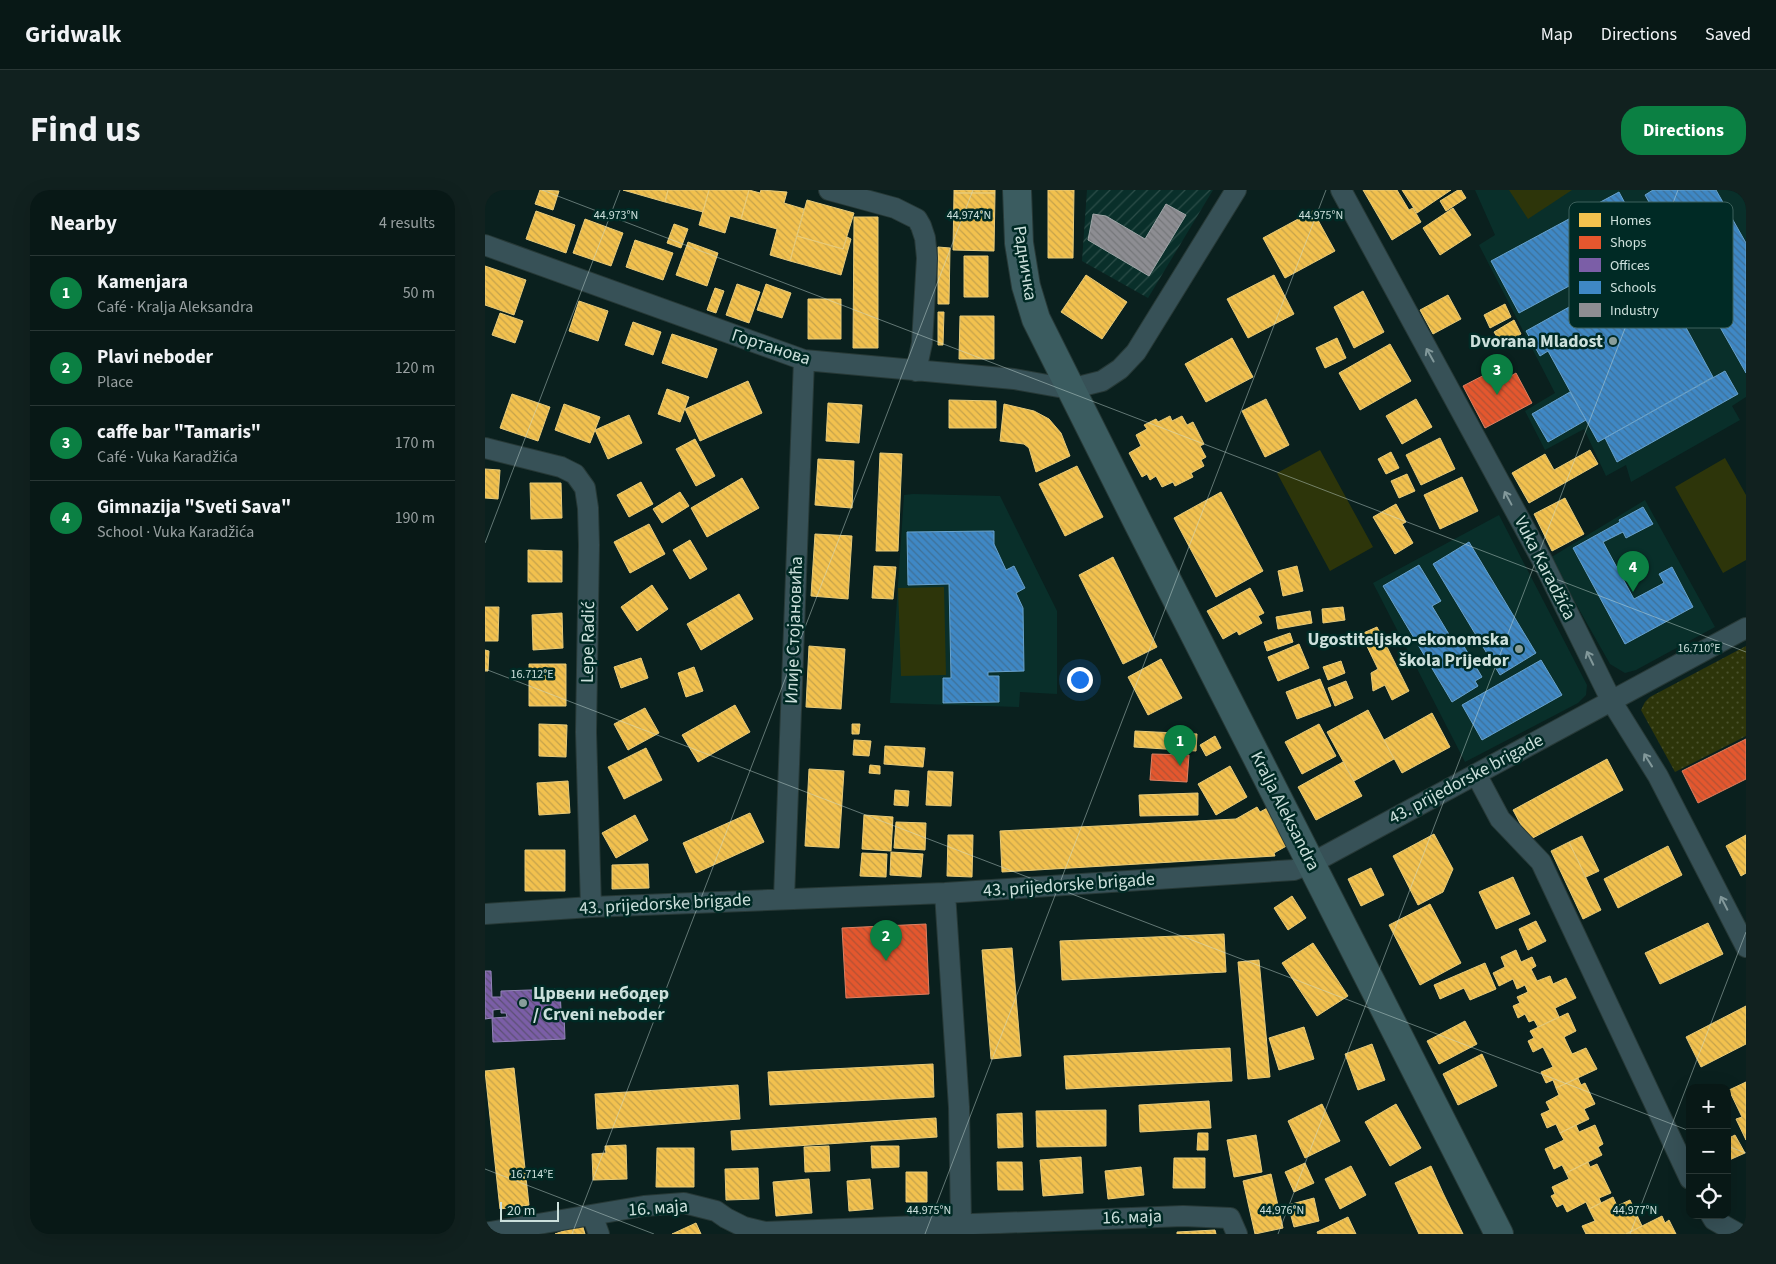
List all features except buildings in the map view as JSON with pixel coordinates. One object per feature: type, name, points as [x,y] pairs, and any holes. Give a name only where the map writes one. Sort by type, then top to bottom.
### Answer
[{"type":"main road","name":"Радничка","points":[[1017,190],[1019,242],[1026,286],[1036,318],[1070,389]]},
{"type":"main road","name":"Kralja Aleksandra","points":[[1070,389],[1499,1234]]},
{"type":"street","points":[[829,190],[895,208],[917,219],[921,226],[925,238],[927,258],[922,343],[916,371]]},
{"type":"street","points":[[1070,389],[1102,381],[1120,370],[1136,352],[1236,190]]},
{"type":"street","name":"Vuka Karadžića","points":[[1341,190],[1543,562],[1612,702],[1658,776],[1746,947]]},
{"type":"street","name":"Гортанова","points":[[485,245],[804,360],[1014,379],[1070,389]]},
{"type":"street","name":"Илије Стојановића","points":[[784,899],[804,360]]},
{"type":"street","name":"Lepe Radić","points":[[485,448],[561,467],[575,474],[585,488],[588,508],[589,545],[586,732],[591,907]]},
{"type":"street","name":"43. prijedorske brigade","points":[[485,914],[591,907],[945,893],[1294,870],[1312,864],[1746,628]]},
{"type":"street","points":[[1476,774],[1501,819],[1541,862],[1688,1174]]},
{"type":"street","points":[[945,893],[959,1107],[961,1224]]},
{"type":"street","name":"16. маја","points":[[485,1232],[644,1206],[684,1203],[716,1211],[729,1226],[765,1232],[861,1231],[961,1224],[1183,1216],[1230,1218],[1237,1234]]},
{"type":"street","points":[[592,1215],[599,1234]]},
{"type":"street","points":[[1713,1219],[1739,1234]]},
{"type":"shaded area","points":[[1087,190],[1213,190],[1148,298],[1082,261]]},
{"type":"shaded area","points":[[1475,190],[1746,190],[1746,397],[1732,406],[1740,420],[1631,482],[1626,465],[1606,476],[1584,429],[1545,450],[1525,411],[1555,393],[1479,245],[1495,235]]},
{"type":"shaded area","points":[[904,495],[1000,496],[1057,611],[1057,694],[1020,692],[1019,707],[890,703]]},
{"type":"shaded area","points":[[1645,500],[1715,627],[1636,670],[1625,673],[1610,664],[1550,558]]},
{"type":"shaded area","points":[[1499,515],[1587,685],[1586,695],[1578,703],[1465,762],[1373,583]]},
{"type":"green space","points":[[1509,190],[1572,190],[1528,219]]},
{"type":"green space","points":[[1320,450],[1373,547],[1330,571],[1277,473]]},
{"type":"green space","points":[[1725,458],[1746,495],[1746,560],[1723,573],[1675,487]]},
{"type":"green space","points":[[944,587],[946,675],[901,676],[898,588]]},
{"type":"green space","points":[[1746,646],[1746,736],[1675,772],[1641,710],[1645,702],[1650,697]]},
{"type":"place","name":"Dvorana Mladost","points":[[1613,341]]},
{"type":"place","name":"caffe bar \"Tamaris\"","points":[[1497,395]]},
{"type":"place","name":"Gimnazija \"Sveti Sava\"","points":[[1633,592]]},
{"type":"place","name":"Ugostiteljsko-ekonomska škola Prijedor","points":[[1519,649]]},
{"type":"place","name":"Kamenjara","points":[[1180,766]]},
{"type":"place","name":"Plavi neboder","points":[[886,961]]},
{"type":"place","name":"Црвени небодер / Crveni neboder","points":[[523,1003]]}]
